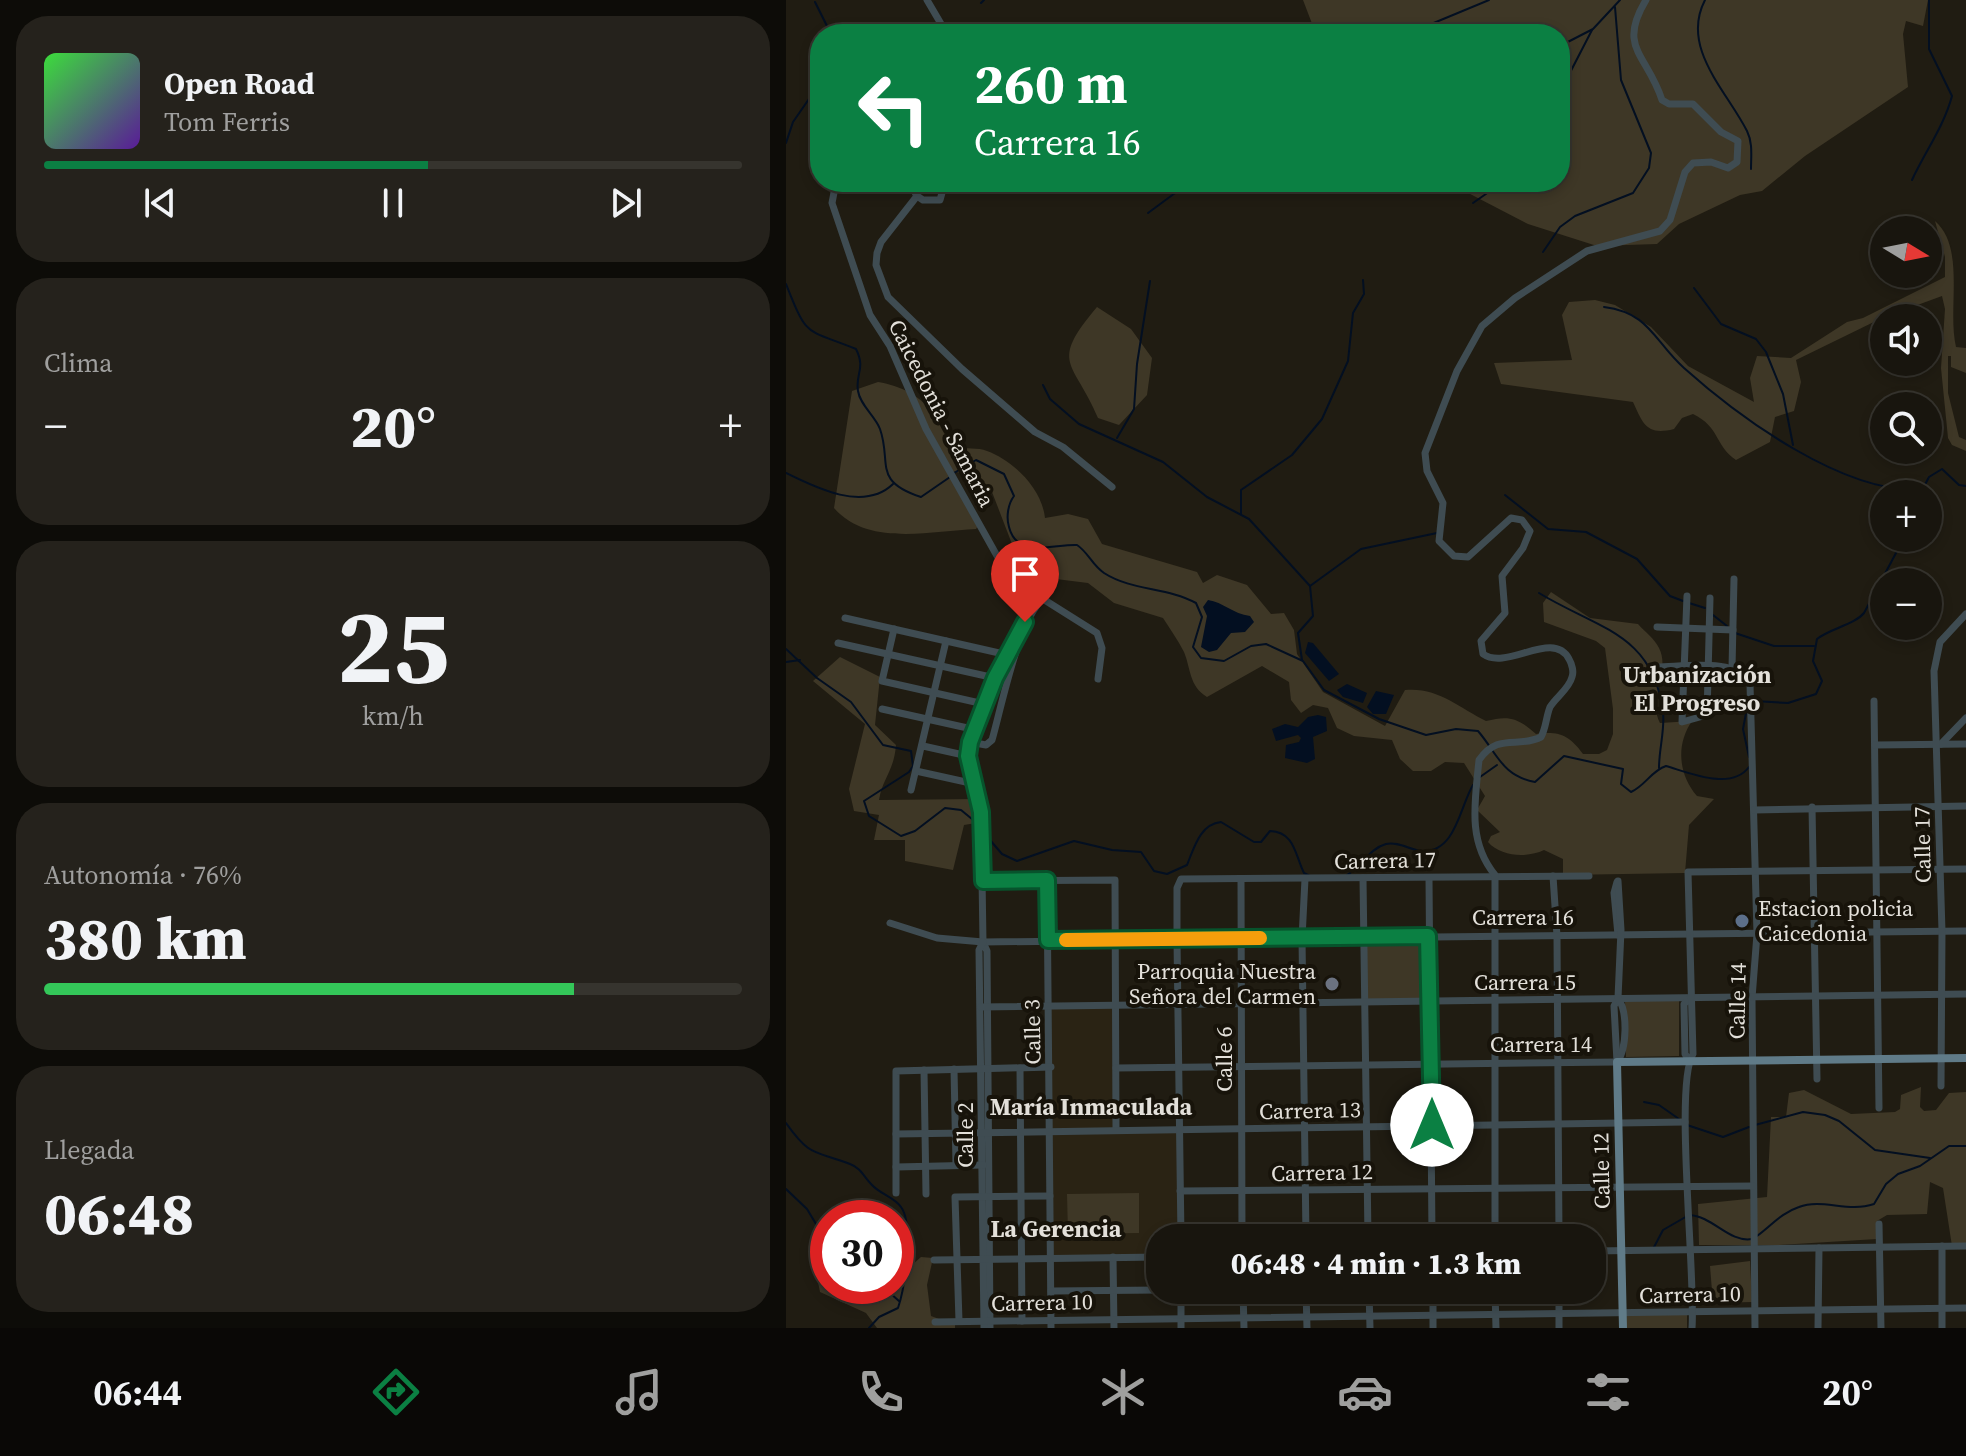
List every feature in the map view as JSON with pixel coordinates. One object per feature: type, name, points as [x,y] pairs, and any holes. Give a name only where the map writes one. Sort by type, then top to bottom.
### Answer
[{"type":"main road","name":"Carrera 14","points":[[1617,1062],[1966,1058]]},
{"type":"main road","name":"Calle 12","points":[[1617,1062],[1623,1328]]},
{"type":"street","points":[[927,0],[941,24]]},
{"type":"street","points":[[1495,1224],[1495,875],[1477,844],[1473,812],[1479,760],[1502,741],[1529,741],[1541,737],[1550,708],[1572,678],[1573,670],[1569,658],[1556,649],[1545,647],[1502,659],[1483,654],[1481,641],[1505,613],[1502,576],[1523,548],[1530,531],[1522,520],[1511,518],[1476,554],[1461,557],[1447,552],[1438,535],[1443,503],[1427,471],[1425,453],[1457,371],[1482,326],[1587,251],[1660,231],[1670,220],[1685,172],[1693,163],[1711,162],[1728,168],[1737,162],[1738,141],[1721,132],[1701,109],[1693,104],[1669,104],[1662,100],[1631,36],[1634,20],[1646,0]]},
{"type":"street","name":"Caicedonia - Samaria","points":[[834,192],[832,203],[870,315],[890,346],[926,429],[1001,563],[1021,587],[1025,622],[972,729],[968,756],[981,812],[983,881]]},
{"type":"street","points":[[915,192],[923,200],[940,200],[942,192]]},
{"type":"street","points":[[917,196],[881,242],[877,253],[876,265],[888,297],[962,369],[1035,432],[1063,447],[1112,487]]},
{"type":"street","points":[[1657,667],[1732,668],[1734,579]]},
{"type":"street","points":[[1687,596],[1682,722],[1707,715],[1710,598]]},
{"type":"street","points":[[970,742],[986,745],[992,740],[1016,655],[1031,615],[1043,599],[1097,633],[1102,648],[1098,679]]},
{"type":"street","name":"Calle 17","points":[[1941,1086],[1942,931],[1935,655],[1948,631],[1966,614]]},
{"type":"street","points":[[845,618],[1008,655]]},
{"type":"street","points":[[1657,627],[1733,630]]},
{"type":"street","points":[[894,629],[882,681],[984,704]]},
{"type":"street","points":[[911,790],[946,641]]},
{"type":"street","points":[[838,643],[995,678]]},
{"type":"street","name":"Calle 14","points":[[1732,668],[1747,677],[1752,713],[1757,934],[1752,998],[1755,1328]]},
{"type":"street","points":[[1874,701],[1879,1108]]},
{"type":"street","points":[[882,709],[972,729]]},
{"type":"street","points":[[1939,744],[1966,718]]},
{"type":"street","points":[[1875,745],[1966,744]]},
{"type":"street","points":[[923,746],[968,756]]},
{"type":"street","points":[[916,771],[975,784]]},
{"type":"street","points":[[1754,810],[1966,806]]},
{"type":"street","points":[[1812,807],[1817,1079]]},
{"type":"street","points":[[1692,1328],[1685,1122],[1689,1060],[1693,1054],[1688,872],[1966,869]]},
{"type":"street","points":[[1553,876],[1557,936],[1555,1001],[1559,1224]]},
{"type":"street","name":"Carrera 17","points":[[1177,940],[1177,888],[1181,879],[1589,876]]},
{"type":"street","points":[[1363,878],[1368,1224]]},
{"type":"street","points":[[1429,878],[1432,1224]]},
{"type":"street","name":"Calle 6","points":[[1241,879],[1242,1224]]},
{"type":"street","points":[[1305,879],[1302,1002],[1306,1224]]},
{"type":"street","name":"Calle 3","points":[[1047,880],[1051,1324]]},
{"type":"street","points":[[983,881],[1115,880],[1116,1130]]},
{"type":"street","name":"Calle 2","points":[[983,881],[983,942],[979,950],[984,1007],[987,1324]]},
{"type":"street","name":"Calle 12","points":[[1617,1062],[1614,1006],[1618,998],[1618,935],[1614,893],[1618,881],[1621,930],[1618,935]]},
{"type":"street","name":"Carrera 16","points":[[890,923],[937,938],[983,942],[1966,931]]},
{"type":"street","points":[[1177,940],[1181,1224]]},
{"type":"street","name":"Carrera 15","points":[[984,1007],[1966,994]]},
{"type":"street","name":"Carrera 14","points":[[1116,1068],[1617,1062]]},
{"type":"street","points":[[896,1193],[895,1073],[1051,1067]]},
{"type":"street","points":[[1020,1068],[1022,1321]]},
{"type":"street","points":[[954,1069],[956,1165]]},
{"type":"street","points":[[924,1070],[926,1194]]},
{"type":"street","name":"Carrera 13","points":[[896,1134],[1432,1125],[1557,1127],[1685,1122]]},
{"type":"street","name":"Calle 2","points":[[986,1132],[983,1165],[986,1196]]},
{"type":"street","points":[[896,1167],[983,1165]]},
{"type":"street","name":"Carrera 12","points":[[1180,1191],[1753,1186]]},
{"type":"street","points":[[959,1321],[955,1197],[1050,1196]]},
{"type":"street","points":[[1879,1224],[1881,1328]]},
{"type":"street","points":[[1942,1246],[1942,1328]]},
{"type":"street","points":[[1606,1251],[1966,1246]]},
{"type":"street","points":[[1818,1328],[1819,1248]]},
{"type":"street","points":[[1113,1257],[1114,1324]]},
{"type":"street","points":[[934,1260],[1146,1257]]},
{"type":"street","points":[[1051,1291],[1146,1290]]},
{"type":"street","points":[[1181,1304],[1181,1328]]},
{"type":"street","points":[[1244,1304],[1244,1328]]},
{"type":"street","points":[[1306,1304],[1307,1328]]},
{"type":"street","points":[[1370,1304],[1370,1328]]},
{"type":"street","points":[[1433,1304],[1433,1328]]},
{"type":"street","points":[[1496,1304],[1496,1328]]},
{"type":"street","points":[[1559,1304],[1559,1328]]},
{"type":"street","name":"Carrera 10","points":[[935,1322],[1114,1324],[1181,1318],[1966,1308]]},
{"type":"shaded area","points":[[1303,0],[1928,0],[1923,26],[1906,21],[1903,34],[1908,87],[1805,156],[1762,191],[1740,195],[1679,224],[1657,244],[1597,246],[1528,224],[1466,192],[1570,192],[1570,24],[1312,24]]},
{"type":"shaded area","points":[[1942,230],[1953,263],[1956,347],[1966,348],[1966,373],[1951,367],[1951,356],[1948,356],[1948,393],[1959,437],[1966,440],[1966,451],[1952,445],[1948,438],[1942,376],[1945,309],[1942,296],[1920,304],[1891,304],[1923,288],[1942,288],[1945,257]]},
{"type":"shaded area","points":[[1595,300],[1615,305],[1651,327],[1688,366],[1754,402],[1750,378],[1757,356],[1791,358],[1847,322],[1870,314],[1870,324],[1796,360],[1801,382],[1794,411],[1775,417],[1770,442],[1736,460],[1724,449],[1708,425],[1693,414],[1682,418],[1674,429],[1658,431],[1643,422],[1633,402],[1501,384],[1494,363],[1572,360],[1562,315],[1569,302]]},
{"type":"shaded area","points":[[1097,307],[1131,329],[1152,358],[1147,395],[1119,425],[1098,418],[1070,362],[1069,352],[1073,341]]},
{"type":"shaded area","points":[[878,382],[903,389],[917,398],[930,409],[946,437],[953,443],[987,451],[1016,469],[1038,497],[1045,518],[1068,514],[1088,519],[1102,544],[1197,572],[1203,583],[1217,575],[1247,585],[1271,614],[1284,613],[1294,630],[1297,654],[1323,692],[1385,726],[1405,690],[1417,690],[1447,699],[1486,721],[1513,719],[1536,734],[1563,736],[1583,754],[1599,754],[1607,750],[1613,734],[1605,648],[1596,641],[1544,622],[1543,603],[1551,592],[1590,618],[1638,624],[1655,641],[1662,657],[1656,704],[1660,723],[1692,721],[1683,739],[1683,769],[1697,796],[1714,799],[1689,825],[1685,873],[1563,875],[1563,859],[1544,850],[1523,855],[1500,851],[1488,842],[1491,836],[1500,832],[1477,810],[1485,796],[1464,763],[1445,762],[1431,771],[1413,771],[1400,759],[1392,740],[1354,736],[1337,728],[1328,708],[1313,705],[1301,713],[1291,700],[1289,682],[1262,666],[1207,697],[1197,688],[1184,652],[1163,618],[1114,603],[1088,583],[1048,578],[1029,588],[992,492],[974,476],[952,471],[980,523],[976,529],[900,534],[864,528],[848,520],[834,508],[852,391]]},
{"type":"shaded area","points":[[840,657],[880,677],[875,725],[896,745],[879,800],[977,799],[982,822],[964,825],[953,870],[905,861],[905,840],[874,840],[879,815],[854,811],[849,789],[865,724],[813,681]]},
{"type":"shaded area","points":[[1428,936],[1430,1001],[1366,1001],[1365,937]]},
{"type":"shaded area","points":[[1625,1001],[1679,1001],[1679,1056],[1626,1057]]},
{"type":"shaded area","points":[[1116,1005],[1116,1130],[1180,1130],[1181,1224],[1146,1224],[1146,1257],[1050,1258],[1050,1006]]},
{"type":"shaded area","points":[[1921,1087],[1920,1107],[1924,1111],[1936,1110],[1949,1093],[1966,1092],[1966,1247],[1952,1246],[1943,1188],[1930,1182],[1927,1214],[1887,1215],[1877,1221],[1877,1239],[1779,1245],[1699,1245],[1698,1204],[1767,1197],[1771,1117],[1786,1117],[1789,1093],[1804,1090],[1851,1114],[1895,1112],[1900,1109],[1901,1095]]},
{"type":"shaded area","points":[[1139,1193],[1139,1233],[1068,1234],[1067,1194]]},
{"type":"shaded area","points":[[921,1257],[933,1258],[927,1285],[931,1316],[955,1325],[955,1328],[877,1328],[866,1313],[846,1304],[914,1304],[914,1263]]},
{"type":"shaded area","points":[[1750,1261],[1752,1302],[1713,1303],[1710,1266]]},
{"type":"shaded area","points":[[1623,1315],[1687,1315],[1687,1328],[1623,1328]]},
{"type":"water","points":[[1208,600],[1250,616],[1254,622],[1245,632],[1231,633],[1217,650],[1209,652],[1201,647],[1207,616],[1203,607]]},
{"type":"water","points":[[1308,642],[1313,643],[1339,674],[1329,681],[1305,653]]},
{"type":"water","points":[[1347,684],[1367,693],[1363,703],[1343,697],[1337,690]]},
{"type":"water","points":[[1376,691],[1394,695],[1386,714],[1373,714],[1367,707]]},
{"type":"water","points":[[1308,717],[1326,717],[1327,731],[1313,737],[1315,759],[1307,763],[1285,758],[1286,745],[1299,742],[1301,738],[1298,735],[1276,741],[1272,729],[1285,724],[1298,727]]},
{"type":"waterway","points":[[981,3],[984,0]]},
{"type":"waterway","points":[[1431,24],[1489,0]]},
{"type":"waterway","points":[[1570,41],[1593,29],[1620,0]]},
{"type":"waterway","points":[[1705,0],[1698,35],[1702,52],[1747,131],[1751,145],[1751,169]]},
{"type":"waterway","points":[[1912,180],[1952,96],[1929,49],[1929,0]]},
{"type":"waterway","points":[[815,2],[826,24]]},
{"type":"waterway","points":[[1543,252],[1560,227],[1575,216],[1633,193],[1649,168],[1651,153],[1621,80],[1615,7]]},
{"type":"waterway","points":[[1570,73],[1592,30]]},
{"type":"waterway","points":[[786,143],[793,122],[810,97]]},
{"type":"waterway","points":[[1148,213],[1176,192]]},
{"type":"waterway","points":[[1473,203],[1489,192]]},
{"type":"waterway","points":[[1241,514],[1241,490],[1292,455],[1322,419],[1348,361],[1353,313],[1364,294],[1363,280]]},
{"type":"waterway","points":[[1117,438],[1134,409],[1137,364],[1150,281]]},
{"type":"waterway","points":[[786,284],[799,314],[810,329],[856,349],[860,362],[859,396],[880,429],[890,477],[906,491],[921,497],[950,477]]},
{"type":"waterway","points":[[1694,288],[1721,324],[1756,339],[1766,352],[1783,394],[1793,445]]},
{"type":"waterway","points":[[1604,307],[1632,315],[1650,329],[1684,368],[1763,430],[1827,466],[1870,482]]},
{"type":"waterway","points":[[1043,385],[1050,399],[1079,424],[1163,462],[1207,497],[1249,519],[1310,586],[1313,616],[1298,633],[1302,660]]},
{"type":"waterway","points":[[954,473],[976,460],[1004,474],[1014,496],[1009,507],[1008,523],[1013,537],[1020,543],[1037,548],[1077,545],[1100,570],[1115,579],[1196,603],[1202,617],[1193,647],[1201,658],[1224,661],[1251,646],[1266,644],[1303,661],[1324,690],[1379,719],[1426,735],[1456,729],[1478,731],[1507,769],[1524,779],[1535,782],[1564,756],[1623,769],[1621,784],[1631,792],[1666,766],[1721,779],[1732,778],[1749,767]]},
{"type":"waterway","points":[[1927,480],[1942,469],[1959,485],[1966,486]]},
{"type":"waterway","points":[[786,473],[825,490],[854,497],[881,492],[893,484]]},
{"type":"waterway","points":[[1505,495],[1548,529],[1586,532],[1637,559],[1670,596],[1683,601]]},
{"type":"waterway","points":[[1310,586],[1361,549],[1437,533]]},
{"type":"waterway","points":[[1754,701],[1788,703],[1816,694],[1822,681],[1813,661],[1817,639],[1864,613],[1897,552]]},
{"type":"waterway","points":[[1539,593],[1619,636],[1648,665],[1663,712],[1659,768]]},
{"type":"waterway","points":[[1689,603],[1705,608]]},
{"type":"waterway","points":[[1713,615],[1727,626]]},
{"type":"waterway","points":[[1735,633],[1774,646],[1814,646]]},
{"type":"waterway","points":[[786,649],[817,678],[851,702],[883,745],[911,751],[913,766],[909,772],[864,801],[869,816],[901,836],[915,831],[945,808],[961,810],[978,824]]},
{"type":"waterway","points":[[786,662],[800,660]]},
{"type":"waterway","points":[[1747,708],[1743,729],[1749,757]]},
{"type":"waterway","points":[[1480,777],[1497,765]]},
{"type":"waterway","points":[[1347,875],[1375,849],[1386,844],[1423,851],[1443,844],[1456,826],[1473,785]]},
{"type":"waterway","points":[[984,833],[1002,854],[1017,861],[1074,841],[1112,850],[1141,852],[1154,871],[1167,874],[1187,865],[1203,832],[1221,822],[1254,842],[1261,842],[1270,831],[1285,835],[1304,873],[1310,876]]},
{"type":"waterway","points":[[1644,1102],[1659,1105],[1679,1119]]},
{"type":"waterway","points":[[1755,1125],[1803,1112],[1825,1115],[1839,1121],[1875,1150],[1930,1158]]},
{"type":"waterway","points":[[786,1123],[808,1148],[857,1168],[875,1188],[898,1204],[905,1216],[907,1256],[898,1308],[879,1317],[869,1328]]},
{"type":"waterway","points":[[1687,1125],[1723,1137],[1749,1127]]},
{"type":"waterway","points":[[1757,1236],[1799,1207],[1874,1204],[1886,1184],[1898,1174],[1920,1166],[1949,1146],[1966,1146]]},
{"type":"waterway","points":[[786,1189],[810,1214]]},
{"type":"waterway","points":[[1653,1249],[1663,1230],[1689,1215],[1698,1216],[1736,1237],[1752,1239]]},
{"type":"slow traffic","points":[[1066,940],[1260,938]]},
{"type":"place","name":"Estacion policia Caicedonia","points":[[1742,921]]},
{"type":"place","name":"Parroquia Nuestra Señora del Carmen","points":[[1332,984]]},
{"type":"district","name":"Urbanización El Progreso","points":[[1697,689]]},
{"type":"district","name":"María Inmaculada","points":[[1091,1107]]},
{"type":"district","name":"La Gerencia","points":[[1056,1229]]},
{"type":"route","points":[[1025,622],[972,729],[968,756],[981,812],[983,881],[1047,880],[1048,940],[1428,936],[1432,1125]]}]
